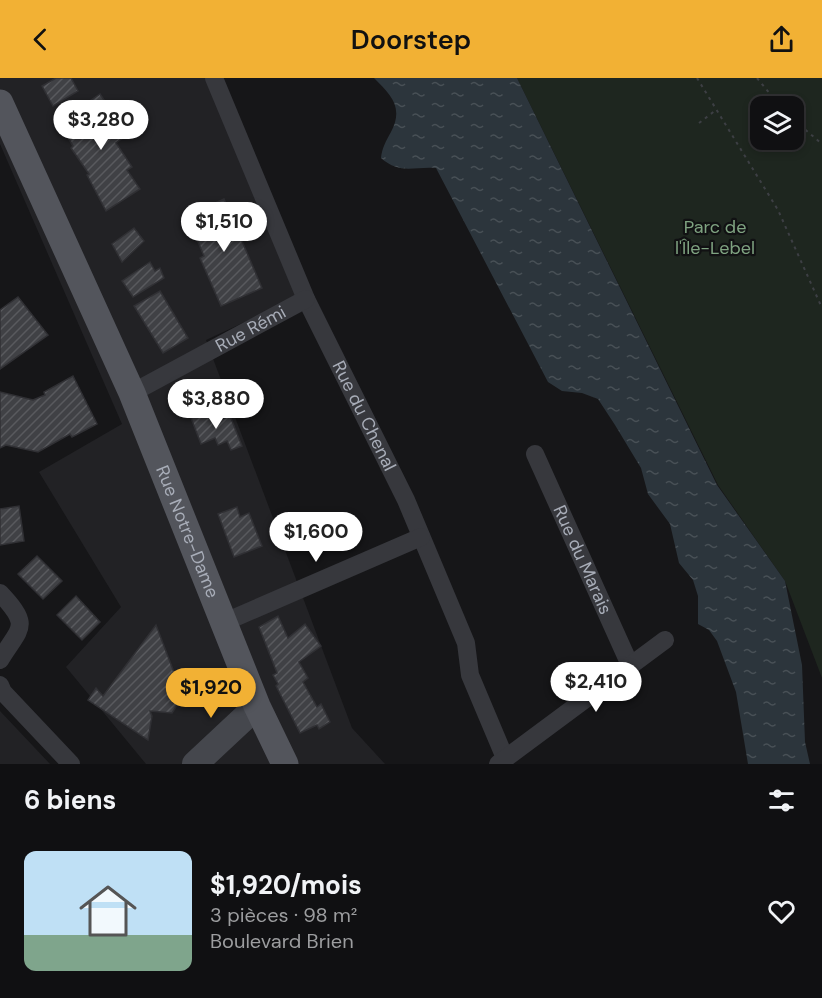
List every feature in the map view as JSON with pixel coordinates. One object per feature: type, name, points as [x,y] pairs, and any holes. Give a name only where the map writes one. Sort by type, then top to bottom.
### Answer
[{"type":"main road","name":"Rue Notre-Dame","points":[[0,103],[132,393],[257,706],[285,764]]},
{"type":"main road","points":[[195,764],[257,706]]},
{"type":"street","name":"Rue du Chenal","points":[[214,78],[306,299],[406,500],[466,643],[470,675],[501,761]]},
{"type":"street","name":"Rue Rémi","points":[[132,393],[306,299]]},
{"type":"street","name":"Rue du Marais","points":[[535,454],[630,665]]},
{"type":"street","points":[[225,622],[421,537]]},
{"type":"street","points":[[0,593],[21,620],[19,634],[0,660]]},
{"type":"street","points":[[501,761],[665,640]]},
{"type":"street","points":[[0,685],[3,692],[71,764]]},
{"type":"path","points":[[697,78],[778,210],[822,308]]},
{"type":"path","points":[[757,78],[772,96]]},
{"type":"path","points":[[699,123],[716,110]]},
{"type":"path","points":[[804,129],[822,144]]},
{"type":"shaded area","points":[[0,78],[205,78],[298,297],[206,340],[352,728],[385,764],[146,764],[66,667],[121,607],[39,472],[122,424],[0,144]]},
{"type":"shaded area","points":[[0,711],[50,764],[0,764]]},
{"type":"green space","name":"Parc de l'Île-Lebel","points":[[517,78],[822,78],[822,678],[785,581],[718,485]]},
{"type":"water","points":[[374,78],[517,78],[717,485],[785,581],[802,665],[805,742],[810,764],[748,764],[736,692],[717,641],[709,630],[698,624],[698,596],[693,580],[679,563],[670,524],[648,494],[641,468],[598,399],[582,393],[562,391],[548,382],[436,168],[401,168],[381,158],[384,145],[395,123],[396,108],[386,90]]},
{"type":"building","points":[[56,78],[71,78],[78,91],[53,106],[42,86]]},
{"type":"building","points":[[100,94],[127,135],[116,143],[132,167],[127,170],[140,189],[106,211],[87,175],[89,174],[71,148],[73,146],[59,122]]},
{"type":"building","points":[[224,199],[262,288],[221,306],[200,258],[204,256],[187,216]]},
{"type":"building","points":[[134,228],[144,241],[122,262],[112,244]]},
{"type":"building","points":[[150,262],[155,271],[160,268],[164,278],[133,297],[122,281]]},
{"type":"building","points":[[160,291],[188,338],[163,353],[134,306]]},
{"type":"building","points":[[18,297],[48,335],[0,369],[0,310]]},
{"type":"building","points":[[73,376],[97,424],[72,437],[70,434],[38,452],[6,445],[0,448],[0,392],[33,400],[45,395],[44,392]]},
{"type":"building","points":[[209,411],[211,416],[218,413],[221,419],[230,416],[242,446],[231,450],[227,441],[218,445],[215,438],[201,444],[191,418]]},
{"type":"building","points":[[19,506],[24,541],[0,545],[0,509]]},
{"type":"building","points":[[237,507],[240,517],[249,513],[262,546],[234,557],[218,514]]},
{"type":"building","points":[[37,556],[62,581],[43,599],[18,574]]},
{"type":"building","points":[[76,596],[100,622],[82,640],[57,615]]},
{"type":"building","points":[[278,616],[288,638],[305,624],[321,646],[299,662],[308,678],[303,682],[317,707],[321,704],[330,722],[319,729],[317,725],[300,733],[276,686],[278,684],[273,675],[277,673],[259,627]]},
{"type":"building","points":[[156,625],[183,696],[172,713],[150,711],[152,716],[148,740],[88,700],[96,688],[103,696]]}]
